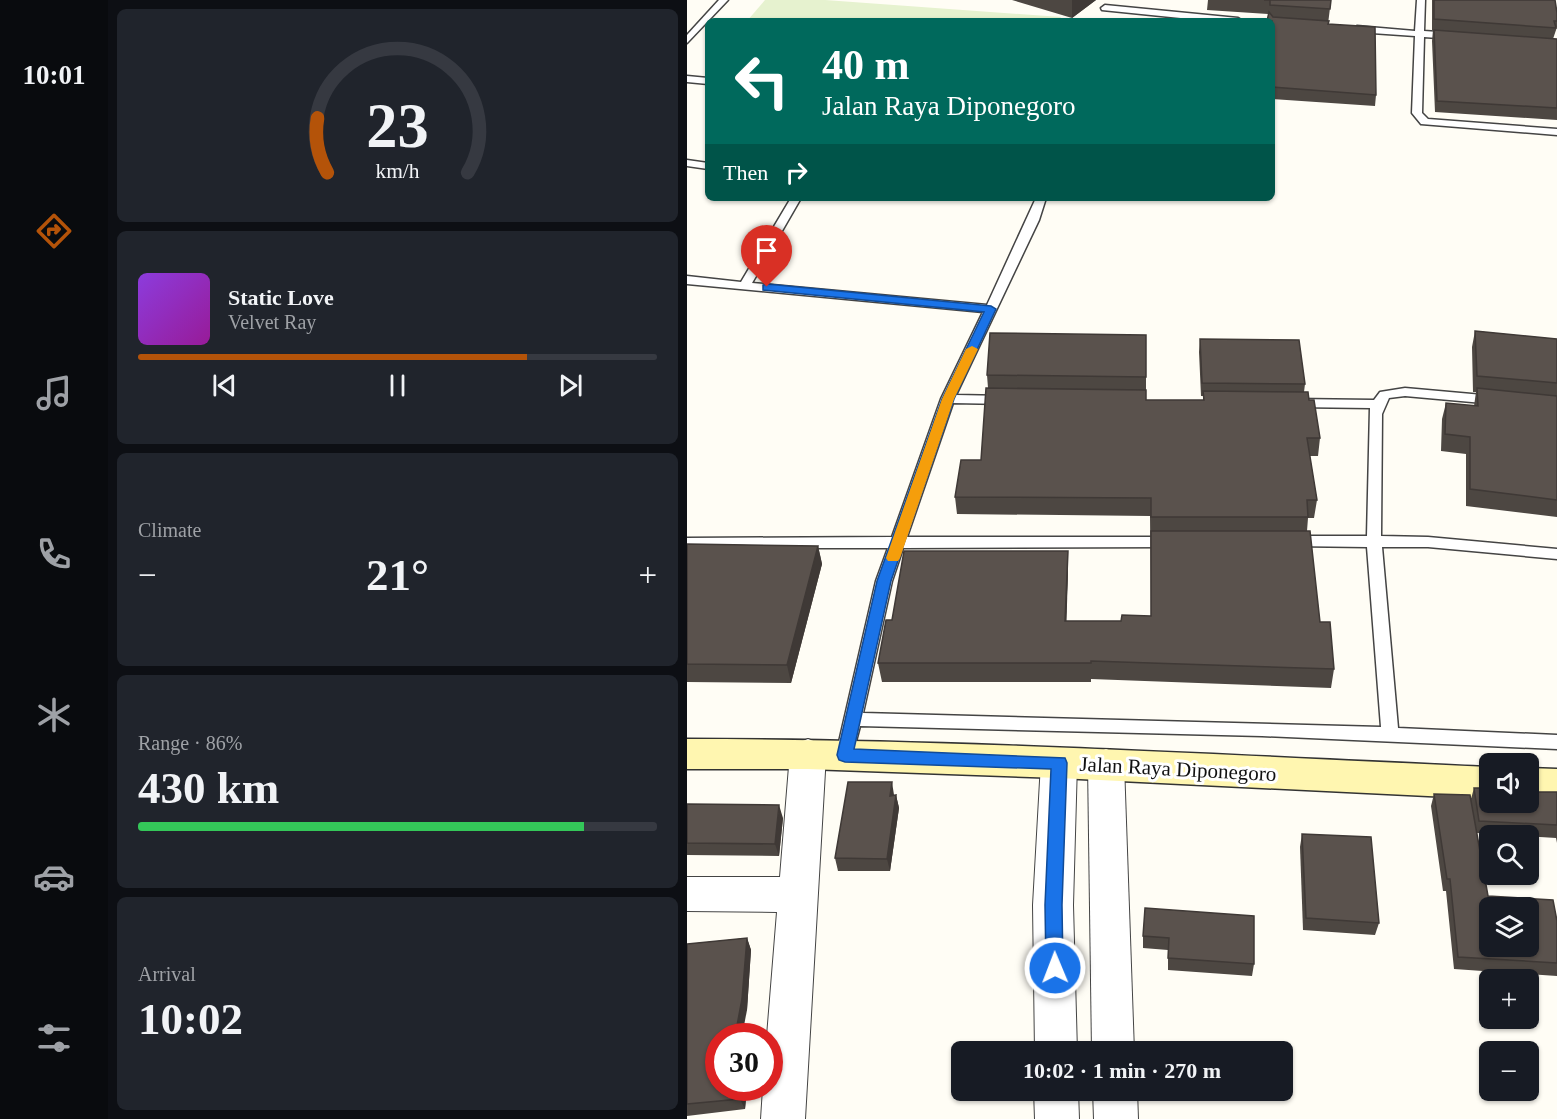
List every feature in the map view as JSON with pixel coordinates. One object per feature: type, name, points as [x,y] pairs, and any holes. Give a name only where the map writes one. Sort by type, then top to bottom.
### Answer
[{"type":"street","name":"Jalan Raya Diponegoro","points":[[687,754],[827,755],[1059,763],[1479,783]]},
{"type":"street","points":[[783,1119],[799,896],[827,755]]},
{"type":"street","points":[[1056,1041],[1053,905],[1059,763]]},
{"type":"street","points":[[1106,765],[1113,1041]]},
{"type":"street","points":[[1539,784],[1557,785]]},
{"type":"street","points":[[687,894],[799,896]]},
{"type":"street","points":[[1056,1101],[1057,1119]]},
{"type":"street","points":[[1115,1101],[1116,1119]]},
{"type":"lane","points":[[707,18],[724,0]]},
{"type":"lane","points":[[1421,0],[1417,113],[1425,122],[1557,132]]},
{"type":"lane","points":[[1105,7],[1209,18]]},
{"type":"lane","points":[[687,40],[705,21]]},
{"type":"lane","points":[[1352,29],[1466,37]]},
{"type":"lane","points":[[687,79],[705,81]]},
{"type":"lane","points":[[687,163],[705,166]]},
{"type":"lane","points":[[745,285],[794,201]]},
{"type":"lane","points":[[827,755],[853,719],[884,581],[948,399],[1040,201]]},
{"type":"lane","points":[[687,280],[991,309]]},
{"type":"lane","points":[[1390,735],[1374,542],[1375,414],[1378,404],[1386,395],[1405,392],[1510,402]]},
{"type":"lane","points":[[948,399],[1020,400]]},
{"type":"lane","points":[[1283,403],[1378,404]]},
{"type":"lane","points":[[1278,541],[1428,542],[1557,554]]},
{"type":"lane","points":[[687,543],[1183,542]]},
{"type":"lane","points":[[853,719],[1262,729],[1557,742]]},
{"type":"green space","points":[[765,0],[825,0],[1061,17],[1060,18],[750,18]]},
{"type":"building","points":[[1270,0],[1331,0],[1330,9],[1270,5]]},
{"type":"building","points":[[1434,0],[1555,0],[1556,28],[1434,19]]},
{"type":"building","points":[[1269,12],[1273,17],[1375,27],[1376,95],[1275,87],[1275,18],[1268,18]]},
{"type":"building","points":[[1434,30],[1557,39],[1557,108],[1437,101]]},
{"type":"building","points":[[1475,331],[1557,339],[1557,383],[1477,376]]},
{"type":"building","points":[[990,333],[1146,335],[1146,377],[987,375]]},
{"type":"building","points":[[1200,339],[1299,340],[1305,384],[1202,383]]},
{"type":"building","points":[[986,388],[1146,390],[1146,400],[1204,400],[1203,391],[1308,392],[1309,400],[1314,400],[1320,438],[1307,438],[1317,500],[1307,500],[1308,517],[1151,517],[1151,498],[955,497],[961,460],[981,460]]},
{"type":"building","points":[[1477,388],[1557,396],[1557,500],[1470,489],[1470,437],[1445,434],[1446,403],[1478,406]]},
{"type":"building","points":[[1151,531],[1310,531],[1320,622],[1330,622],[1334,669],[1091,661],[1091,663],[878,663],[886,620],[892,620],[904,551],[1068,551],[1065,621],[1121,621],[1122,615],[1151,616]]},
{"type":"building","points":[[687,544],[818,546],[787,665],[687,664]]},
{"type":"building","points":[[848,782],[892,782],[890,796],[896,795],[887,859],[835,858]]},
{"type":"building","points":[[1474,788],[1479,788],[1479,813],[1539,813],[1539,792],[1557,792],[1557,825],[1479,821]]},
{"type":"building","points":[[1434,794],[1470,795],[1479,846],[1479,885],[1486,885],[1488,896],[1504,897],[1479,897],[1479,957],[1539,957],[1539,899],[1553,900],[1557,921],[1557,963],[1458,957],[1450,879],[1447,879]]},
{"type":"building","points":[[687,804],[779,805],[775,844],[687,843]]},
{"type":"building","points":[[1302,834],[1371,837],[1379,923],[1306,918]]},
{"type":"building","points":[[1145,908],[1254,916],[1254,964],[1168,958],[1169,938],[1143,936]]},
{"type":"building","points":[[747,938],[742,999],[737,1023],[705,1023],[705,1101],[719,1101],[687,1104],[687,944]]},
{"type":"slow traffic","points":[[893,558],[948,399],[972,349]]},
{"type":"route","points":[[767,287],[991,309],[948,399],[884,581],[845,755],[1059,763],[1053,905],[1055,968]]}]
